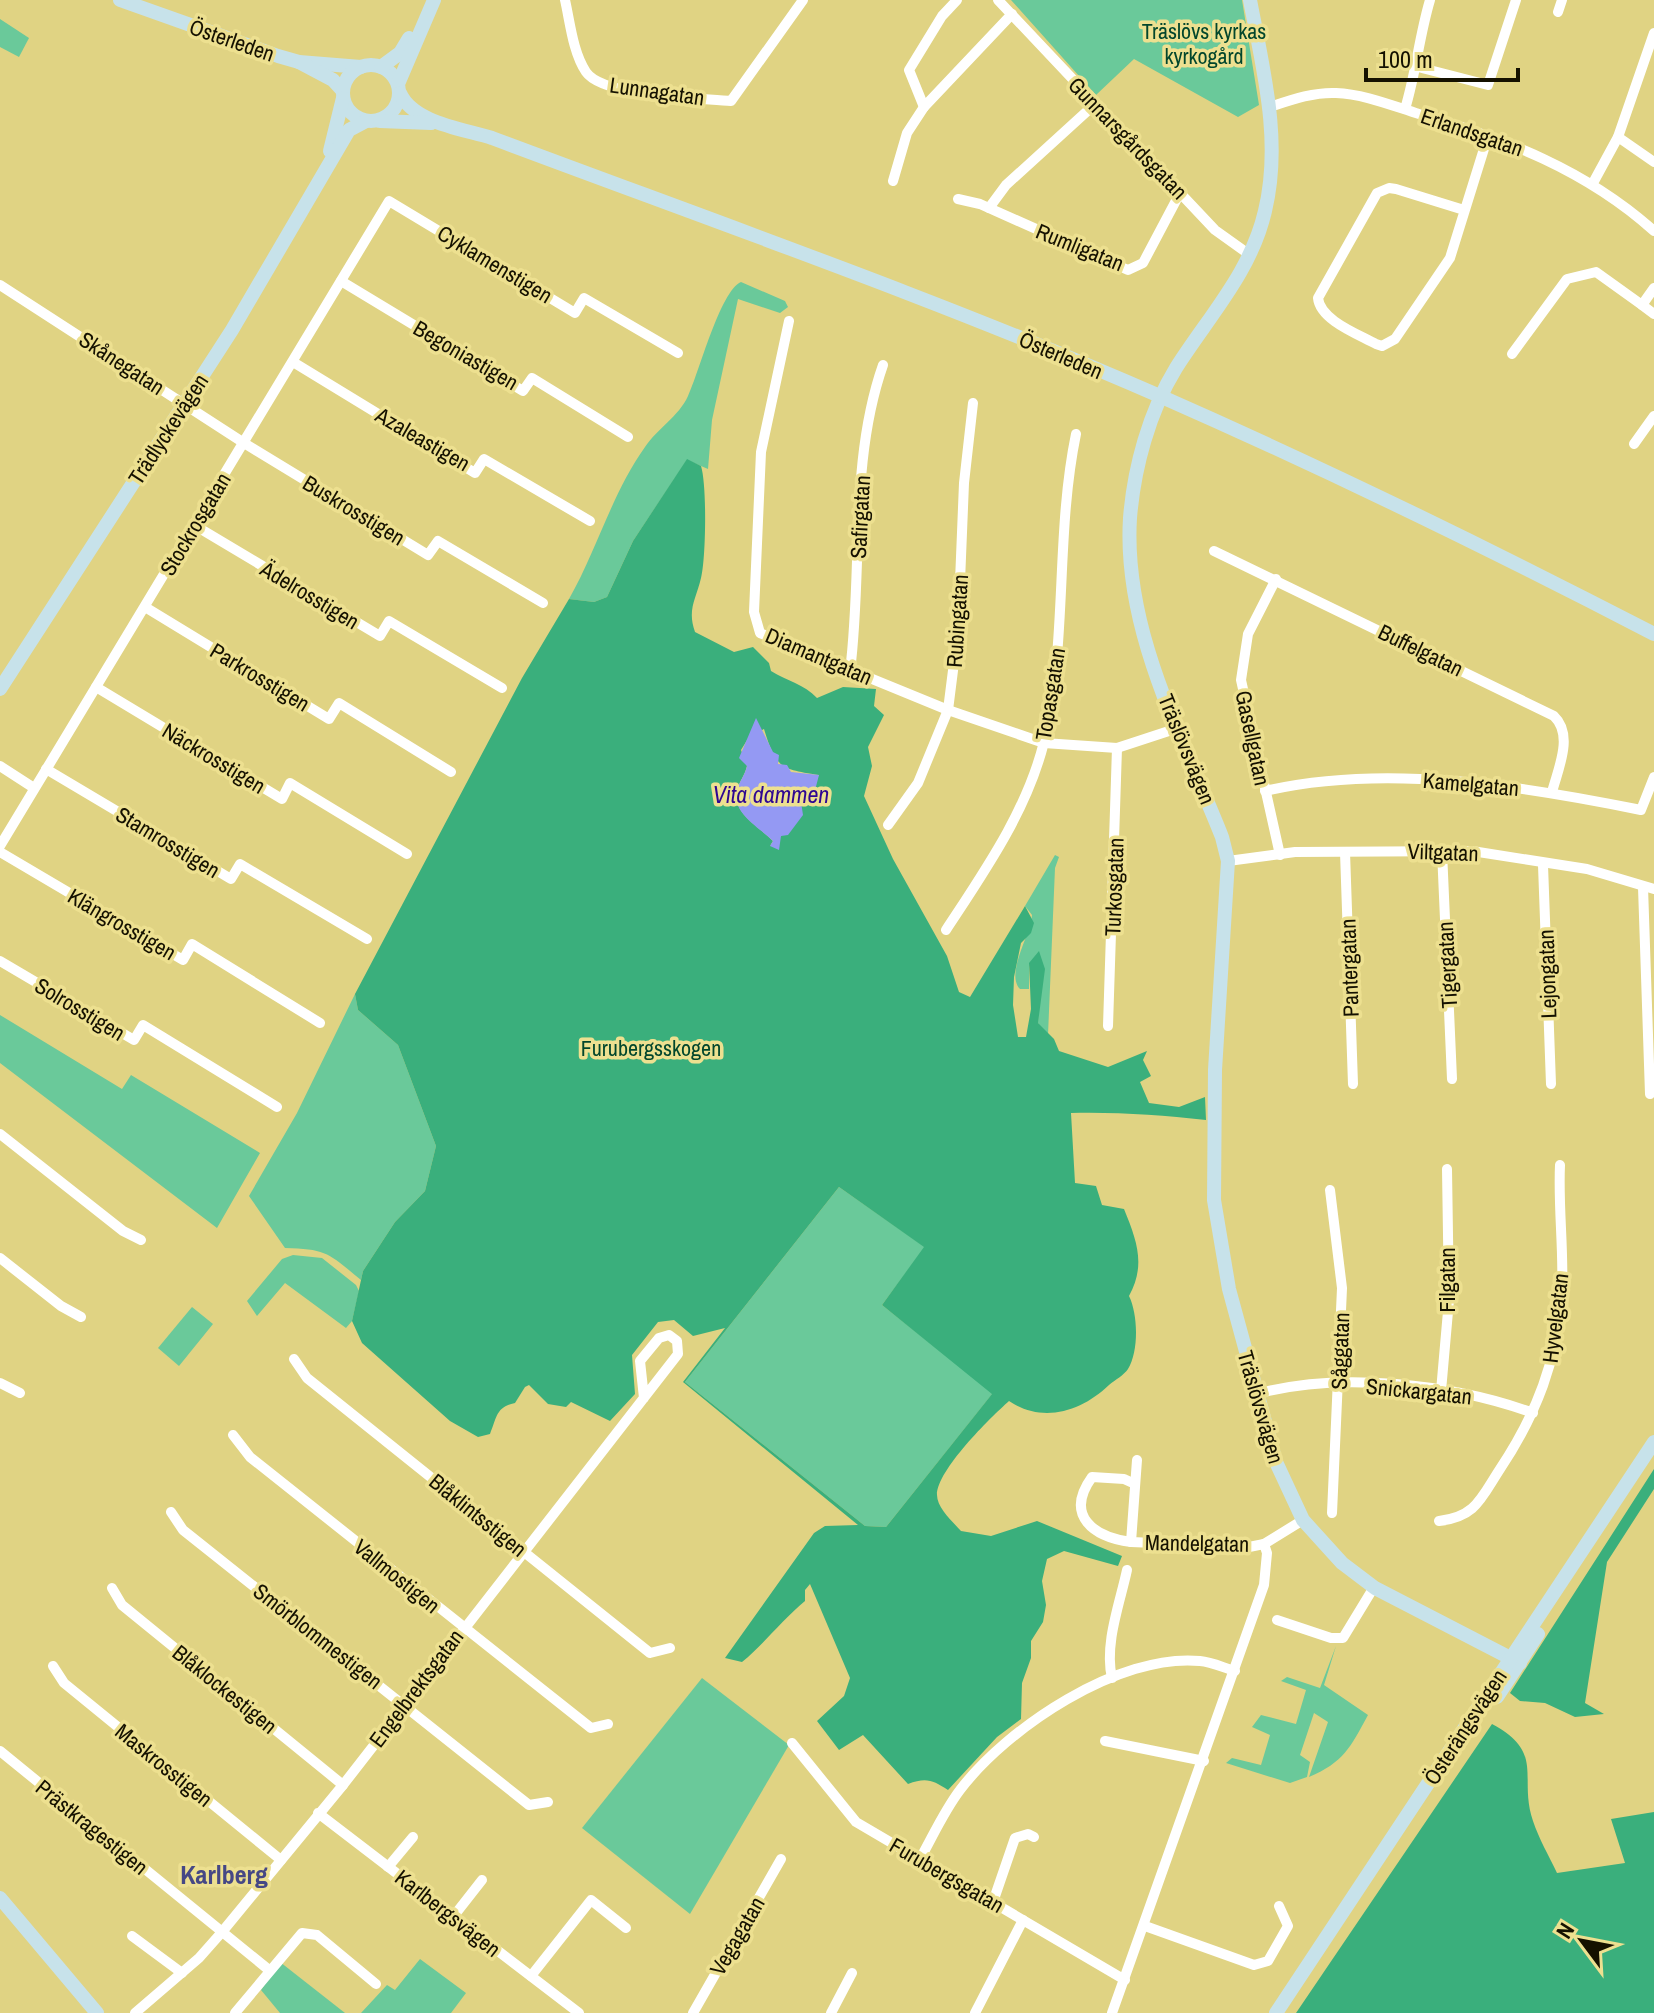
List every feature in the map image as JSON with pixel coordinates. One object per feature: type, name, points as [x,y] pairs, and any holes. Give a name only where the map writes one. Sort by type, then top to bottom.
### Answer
[{"type":"street","name":"Österleden","points":[[120,0],[299,62],[333,80],[343,94]]},
{"type":"street","name":"Trädlyckevägen","points":[[381,67],[400,53],[432,0]]},
{"type":"street","name":"Trädlyckevägen","points":[[0,689],[280,251],[349,130],[393,111],[432,0]]},
{"type":"street","name":"Lunnagatan","points":[[565,0],[581,62],[595,80],[633,91],[731,101],[803,0]]},
{"type":"street","points":[[924,107],[909,70],[942,16],[957,0]]},
{"type":"street","name":"Gunnarsgårdsgatan","points":[[998,0],[1215,230],[1250,255]]},
{"type":"street","name":"Träslövsvägen","points":[[1250,0],[1270,107],[1272,173],[1266,210],[1250,255],[1225,298],[1176,369],[1162,397],[1137,470],[1130,541],[1144,639],[1222,837],[1228,861],[1215,1070],[1214,1200],[1229,1289],[1257,1394],[1276,1462],[1303,1520],[1342,1563],[1374,1587],[1516,1660]]},
{"type":"street","points":[[1405,109],[1418,67],[1419,37],[1430,0]]},
{"type":"street","points":[[1418,67],[1488,85],[1516,0]]},
{"type":"street","points":[[1558,12],[1562,0]]},
{"type":"street","points":[[893,181],[907,133],[924,107],[1012,14]]},
{"type":"street","points":[[1593,183],[1618,137],[1654,33]]},
{"type":"street","name":"Österleden","points":[[299,62],[361,67]]},
{"type":"street","name":"Trädlyckevägen","points":[[328,163],[347,79],[361,67]]},
{"type":"street","points":[[361,67],[381,67],[399,89]]},
{"type":"street","name":"Österleden","points":[[399,89],[403,100],[419,113],[874,279],[1162,397],[1383,499],[1654,634]]},
{"type":"street","name":"Erlandsgatan","points":[[1270,107],[1298,98],[1340,93],[1405,109],[1536,154],[1593,183],[1654,231]]},
{"type":"street","points":[[343,94],[353,115],[372,121]]},
{"type":"street","points":[[989,208],[1006,185],[1095,104]]},
{"type":"street","name":"Österleden","points":[[372,121],[447,124]]},
{"type":"street","points":[[1464,210],[1396,189],[1377,193],[1318,298],[1318,305],[1324,313],[1376,344],[1390,343],[1445,267],[1464,210],[1488,136]]},
{"type":"street","points":[[1618,137],[1654,162]]},
{"type":"street","name":"Rumligatan","points":[[958,199],[989,208],[1128,270],[1143,263],[1180,193]]},
{"type":"street","name":"Stockrosgatan","points":[[0,849],[389,201]]},
{"type":"street","name":"Cyklamenstigen","points":[[389,201],[575,313],[584,298],[678,353]]},
{"type":"street","points":[[1512,354],[1567,279],[1596,272],[1654,314]]},
{"type":"street","name":"Begoniastigen","points":[[341,281],[523,391],[532,378],[628,437]]},
{"type":"street","name":"Skånegatan","points":[[0,285],[244,443]]},
{"type":"street","points":[[1642,305],[1654,288]]},
{"type":"street","name":"Diamantgatan","points":[[789,321],[761,452],[754,622],[769,640],[948,710],[1044,743],[1117,748],[1178,728]]},
{"type":"street","name":"Azaleastigen","points":[[293,362],[475,473],[484,459],[590,521]]},
{"type":"street","name":"Safirgatan","points":[[850,671],[867,424],[883,365]]},
{"type":"street","name":"Rubingatan","points":[[888,825],[918,783],[948,710],[956,658],[964,483],[973,403]]},
{"type":"street","points":[[1634,444],[1654,416]]},
{"type":"street","name":"Topasgatan","points":[[946,930],[994,856],[1025,794],[1044,743],[1057,668],[1065,497],[1076,434]]},
{"type":"street","name":"Buskrosstigen","points":[[244,443],[428,555],[438,541],[543,603]]},
{"type":"street","name":"Ädelrosstigen","points":[[194,525],[380,636],[389,621],[502,688]]},
{"type":"street","name":"Buffelgatan","points":[[1214,551],[1554,716],[1564,729],[1565,738],[1552,792]]},
{"type":"street","name":"Gasellgatan","points":[[1276,579],[1248,634],[1241,680],[1280,855]]},
{"type":"street","name":"Parkrosstigen","points":[[145,607],[329,719],[339,703],[451,772]]},
{"type":"street","name":"Näckrosstigen","points":[[96,687],[282,799],[290,783],[407,854]]},
{"type":"street","name":"Turkosgatan","points":[[1108,1026],[1117,748]]},
{"type":"street","points":[[0,766],[34,788]]},
{"type":"street","name":"Stamrosstigen","points":[[46,769],[231,879],[240,864],[367,939]]},
{"type":"street","name":"Kamelgatan","points":[[1265,791],[1412,779],[1552,792],[1641,810],[1654,777]]},
{"type":"street","name":"Klängrosstigen","points":[[0,849],[183,960],[192,944],[320,1023]]},
{"type":"street","name":"Viltgatan","points":[[1228,861],[1280,855],[1442,851],[1521,857],[1543,865],[1587,869],[1649,888]]},
{"type":"street","name":"Tigergatan","points":[[1442,851],[1452,1079]]},
{"type":"street","name":"Pantergatan","points":[[1345,852],[1353,1084]]},
{"type":"street","name":"Lejongatan","points":[[1543,865],[1551,1084]]},
{"type":"street","points":[[1649,888],[1650,1094]]},
{"type":"street","name":"Solrosstigen","points":[[0,961],[134,1040],[143,1025],[277,1107]]},
{"type":"street","points":[[0,1134],[123,1231],[141,1240]]},
{"type":"street","name":"Hyvelgatan","points":[[1439,1521],[1458,1519],[1470,1513],[1533,1413],[1555,1349],[1562,1292],[1560,1165]]},
{"type":"street","name":"Filgatan","points":[[1441,1391],[1449,1300],[1447,1169]]},
{"type":"street","name":"Såggatan","points":[[1330,1190],[1342,1288],[1332,1513]]},
{"type":"street","points":[[0,1258],[61,1306],[81,1317]]},
{"type":"street","name":"Engelbrektsgatan","points":[[135,2013],[182,1973],[222,1932],[343,1785],[462,1629],[524,1552],[644,1398],[678,1354],[677,1341],[669,1335],[659,1338],[640,1361],[644,1398]]},
{"type":"street","name":"Blåklintsstigen","points":[[294,1359],[307,1378],[650,1653],[670,1648]]},
{"type":"street","points":[[0,1383],[20,1393]]},
{"type":"street","name":"Snickargatan","points":[[1257,1394],[1283,1387],[1339,1383],[1472,1395],[1533,1413]]},
{"type":"street","name":"Vallmostigen","points":[[233,1435],[250,1457],[462,1629],[591,1728],[608,1724]]},
{"type":"street","name":"Österängsvägen","points":[[1285,2013],[1516,1660],[1654,1442]]},
{"type":"street","name":"Österängsvägen","points":[[1276,2013],[1654,1454]]},
{"type":"street","name":"Mandelgatan","points":[[1131,1542],[1137,1460]]},
{"type":"street","name":"Mandelgatan","points":[[1135,1484],[1124,1479],[1092,1477],[1083,1507],[1083,1519],[1089,1527],[1109,1539],[1131,1542],[1249,1547],[1264,1544]]},
{"type":"street","name":"Smörblommestigen","points":[[171,1512],[183,1530],[529,1805],[548,1802]]},
{"type":"street","points":[[1112,2013],[1264,1585],[1267,1553],[1264,1544],[1303,1520]]},
{"type":"street","points":[[1112,1678],[1112,1645],[1127,1570]]},
{"type":"street","points":[[1277,1620],[1331,1638],[1343,1638],[1374,1587]]},
{"type":"street","name":"Blåklockestigen","points":[[112,1588],[122,1605],[343,1785]]},
{"type":"street","points":[[920,1859],[958,1793],[1005,1743],[1056,1705],[1112,1678],[1200,1661],[1235,1671]]},
{"type":"street","name":"Maskrosstigen","points":[[53,1666],[64,1683],[281,1860]]},
{"type":"street","points":[[1105,1741],[1204,1761]]},
{"type":"street","name":"Furubergsgatan","points":[[792,1743],[856,1822],[1125,1980]]},
{"type":"street","name":"Prästkragestigen","points":[[0,1751],[269,1970]]},
{"type":"street","name":"Karlbergsvägen","points":[[318,1813],[579,2013]]},
{"type":"street","points":[[388,1867],[413,1837]]},
{"type":"street","points":[[993,1902],[1015,1838],[1034,1837]]},
{"type":"street","name":"Vegagatan","points":[[693,2013],[781,1859]]},
{"type":"street","points":[[453,1917],[482,1880]]},
{"type":"street","points":[[0,1898],[97,2013]]},
{"type":"street","points":[[531,1976],[591,1900],[626,1928]]},
{"type":"street","points":[[1145,1926],[1254,1965],[1268,1961],[1288,1926],[1279,1906]]},
{"type":"street","points":[[975,2013],[1023,1920]]},
{"type":"street","points":[[235,2013],[297,1936],[307,1932],[317,1935],[376,1984]]},
{"type":"street","points":[[132,1936],[182,1973]]},
{"type":"street","points":[[831,2013],[852,1973]]},
{"type":"green space","name":"Träslövs kyrkas kyrkogård","points":[[1011,0],[1242,0],[1259,105],[1238,117],[1134,59],[1096,95]]},
{"type":"green space","points":[[0,19],[29,38],[19,57],[0,47]]},
{"type":"green space","points":[[741,282],[785,301],[788,307],[780,313],[738,299],[712,420],[708,469],[687,460],[633,541],[607,597],[594,602],[569,599],[633,465],[688,396],[725,300]]},
{"type":"green space","name":"Furubergsskogen","points":[[687,459],[701,466],[705,539],[703,568],[692,611],[695,632],[734,652],[753,647],[769,663],[771,671],[817,698],[843,687],[876,689],[874,706],[884,715],[868,747],[872,766],[864,796],[893,859],[947,956],[959,992],[970,997],[1025,906],[1034,923],[1031,933],[1021,943],[1014,977],[1013,1005],[1018,1037],[1026,1037],[1031,1009],[1029,963],[1039,951],[1045,969],[1038,1023],[1054,1039],[1059,1051],[1108,1067],[1147,1051],[1143,1060],[1151,1076],[1140,1082],[1149,1103],[1179,1107],[1205,1097],[1206,1120],[1139,1114],[1071,1113],[1075,1183],[1096,1186],[1102,1205],[1124,1209],[1136,1242],[1137,1274],[1129,1296],[1136,1332],[1132,1361],[1122,1375],[1087,1402],[1074,1408],[1035,1412],[1009,1401],[955,1459],[939,1484],[937,1495],[942,1510],[961,1531],[991,1536],[1037,1521],[1122,1556],[1118,1566],[1064,1551],[1047,1559],[1042,1581],[1046,1605],[1043,1622],[1031,1641],[1031,1658],[1022,1683],[1021,1719],[997,1737],[948,1790],[929,1781],[908,1784],[863,1735],[839,1750],[817,1721],[844,1696],[850,1678],[810,1584],[805,1590],[805,1601],[742,1662],[725,1658],[814,1533],[825,1526],[858,1525],[683,1382],[725,1328],[693,1336],[674,1320],[658,1322],[632,1355],[635,1394],[610,1421],[571,1402],[566,1407],[548,1404],[529,1385],[515,1403],[501,1410],[490,1434],[478,1437],[450,1421],[362,1343],[352,1321],[363,1271],[395,1222],[425,1191],[436,1146],[398,1045],[358,1010],[355,994],[522,678],[569,599],[594,602],[607,597],[633,541]],"holes":[[[764,729],[772,752],[781,764],[796,771],[819,775],[781,836],[770,846],[773,841],[742,813],[736,798],[747,766],[741,750],[749,737]],[[839,1187],[924,1247],[882,1305],[992,1394],[886,1527],[865,1526],[685,1382]]]},
{"type":"green space","points":[[1055,855],[1059,857],[1055,868],[1048,1035],[1043,1034],[1038,1023],[1039,997],[1029,963],[1029,989],[1020,989],[1015,974],[1031,923],[1032,915],[1025,906]]},
{"type":"green space","points":[[355,994],[358,1010],[398,1045],[436,1146],[425,1191],[395,1222],[363,1271],[361,1280],[342,1264],[320,1252],[285,1248],[249,1196],[297,1113]]},
{"type":"green space","points":[[0,1015],[122,1089],[131,1075],[260,1153],[217,1228],[0,1063]]},
{"type":"green space","points":[[839,1187],[925,1247],[882,1305],[993,1393],[886,1527],[865,1526],[685,1382]]},
{"type":"green space","points":[[293,1255],[322,1258],[356,1285],[359,1291],[352,1321],[346,1328],[285,1283],[257,1316],[247,1301],[282,1259]]},
{"type":"green space","points":[[192,1307],[213,1324],[179,1366],[158,1348]]},
{"type":"green space","points":[[1654,1469],[1654,1489],[1607,1562],[1585,1703],[1604,1714],[1575,1717],[1545,1703],[1520,1701],[1510,1693]]},
{"type":"green space","points":[[1336,1646],[1324,1685],[1368,1715],[1345,1753],[1330,1766],[1309,1777],[1328,1722],[1314,1713],[1300,1755],[1310,1762],[1307,1777],[1290,1783],[1226,1763],[1232,1758],[1261,1765],[1270,1735],[1252,1727],[1261,1715],[1296,1724],[1306,1690],[1281,1681],[1287,1677],[1320,1688]]},
{"type":"green space","points":[[702,1678],[789,1745],[690,1914],[582,1828]]},
{"type":"green space","points":[[1492,1724],[1509,1735],[1525,1756],[1533,1821],[1557,1873],[1625,1863],[1611,1819],[1654,1812],[1654,2013],[1296,2013]]},
{"type":"green space","points":[[420,1959],[466,1993],[451,2013],[361,2013],[387,1985],[395,1990]]},
{"type":"green space","points":[[280,1962],[345,2013],[280,2013],[261,1990]]},
{"type":"water","name":"Vita dammen","points":[[756,718],[773,752],[779,755],[778,764],[787,765],[791,772],[819,775],[813,798],[801,802],[803,815],[788,835],[781,836],[779,850],[770,846],[773,841],[742,813],[736,798],[747,766],[739,758]]},
{"type":"district","name":"Karlberg","points":[[224,1875]]}]
